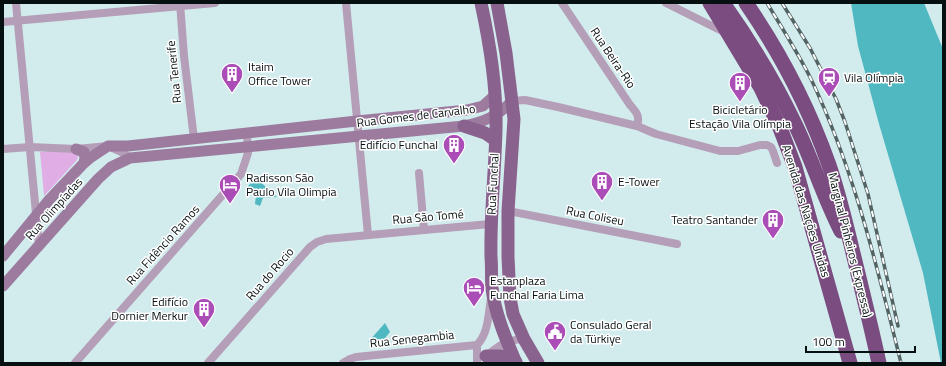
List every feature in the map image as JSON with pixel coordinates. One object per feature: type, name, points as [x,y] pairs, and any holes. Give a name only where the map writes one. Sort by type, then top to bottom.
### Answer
[{"type":"highway","name":"Avenida das Nações Unidas","points":[[710,3],[761,88],[780,128],[795,167],[850,363]]},
{"type":"highway","points":[[723,3],[773,81],[796,124],[824,194],[853,254]]},
{"type":"highway","name":"Marginal Pinheiros (Expressa)","points":[[746,3],[767,34],[783,62],[819,137],[841,204],[879,363]]},
{"type":"main road","name":"Rua Funchal","points":[[481,3],[491,56],[496,115],[490,224],[492,288]]},
{"type":"main road","name":"Rua Funchal","points":[[497,3],[506,53],[514,119],[508,211],[510,298],[513,314],[524,339],[538,363]]},
{"type":"main road","points":[[464,126],[485,133],[495,140]]},
{"type":"main road","points":[[490,224],[502,228],[508,257]]},
{"type":"main road","points":[[492,288],[507,342],[516,362]]},
{"type":"main road","points":[[482,361],[503,356],[516,362]]},
{"type":"street","points":[[16,3],[39,245]]},
{"type":"street","points":[[3,22],[215,3]]},
{"type":"street","points":[[346,3],[368,235]]},
{"type":"street","name":"Rua Beira-Rio","points":[[562,3],[630,105],[638,114],[639,119],[637,126]]},
{"type":"street","points":[[666,3],[730,35]]},
{"type":"street","name":"Rua Tenerife","points":[[180,5],[184,56],[194,139]]},
{"type":"street","name":"Rua Gomes de Carvalho","points":[[3,149],[30,147],[76,149],[128,146],[467,110],[483,106],[495,96]]},
{"type":"street","points":[[512,101],[525,100],[637,126],[656,134],[720,151],[738,151],[760,145],[767,145],[771,147],[777,163]]},
{"type":"street","name":"Rua Gomes de Carvalho","points":[[108,146],[124,152],[130,158],[464,126],[480,123],[496,115],[504,110],[512,101]]},
{"type":"street","name":"Rua Fidêncio Ramos","points":[[75,363],[241,174],[248,146],[247,133]]},
{"type":"street","name":"Rua Olimpíadas","points":[[3,256],[37,215],[84,163],[108,146]]},
{"type":"street","points":[[76,149],[84,152],[84,163]]},
{"type":"street","name":"Rua Olimpíadas","points":[[3,286],[98,179],[111,167],[130,158]]},
{"type":"street","points":[[419,173],[424,230]]},
{"type":"street","name":"Rua Coliseu","points":[[508,211],[677,244]]},
{"type":"street","name":"Rua São Tomé","points":[[368,235],[490,224]]},
{"type":"street","name":"Rua do Rocio","points":[[208,363],[313,244],[326,239],[368,235]]},
{"type":"street","name":"Rua Funchal","points":[[482,361],[478,344],[486,332],[492,288]]},
{"type":"street","points":[[482,361],[492,351],[507,342],[524,339]]},
{"type":"street","name":"Rua Senegambia","points":[[347,361],[478,344]]},
{"type":"shaded area","points":[[75,150],[78,156],[77,160],[44,196],[40,152]]},
{"type":"water","points":[[851,3],[924,3],[943,49],[943,363],[941,363],[923,273],[879,124],[858,46]]},
{"type":"water","points":[[256,178],[277,197],[263,198],[260,206],[255,204],[256,195],[249,192],[248,186]]},
{"type":"water","points":[[385,323],[390,332],[381,343],[368,342]]},
{"type":"railway","points":[[767,3],[811,79],[840,148],[863,219],[901,363]]},
{"type":"railway","points":[[782,3],[810,48],[836,99],[845,122],[868,194],[898,326]]},
{"type":"place","name":"Itaim Office Tower","points":[[232,94]]},
{"type":"place","name":"Vila Olímpia","points":[[829,98]]},
{"type":"place","name":"Bicicletário Estação Vila Olímpia","points":[[740,102]]},
{"type":"place","name":"Edifício Funchal","points":[[454,164]]},
{"type":"place","name":"E-Tower","points":[[602,202]]},
{"type":"place","name":"Radisson São Paulo Vila Olimpia","points":[[230,204]]},
{"type":"place","name":"Teatro Santander","points":[[773,240]]},
{"type":"place","name":"Estanplaza Funchal Faria Lima","points":[[474,308]]},
{"type":"place","name":"Edifício Dornier Merkur","points":[[204,328]]},
{"type":"place","name":"Consulado Geral da Türkiye","points":[[555,352]]}]
